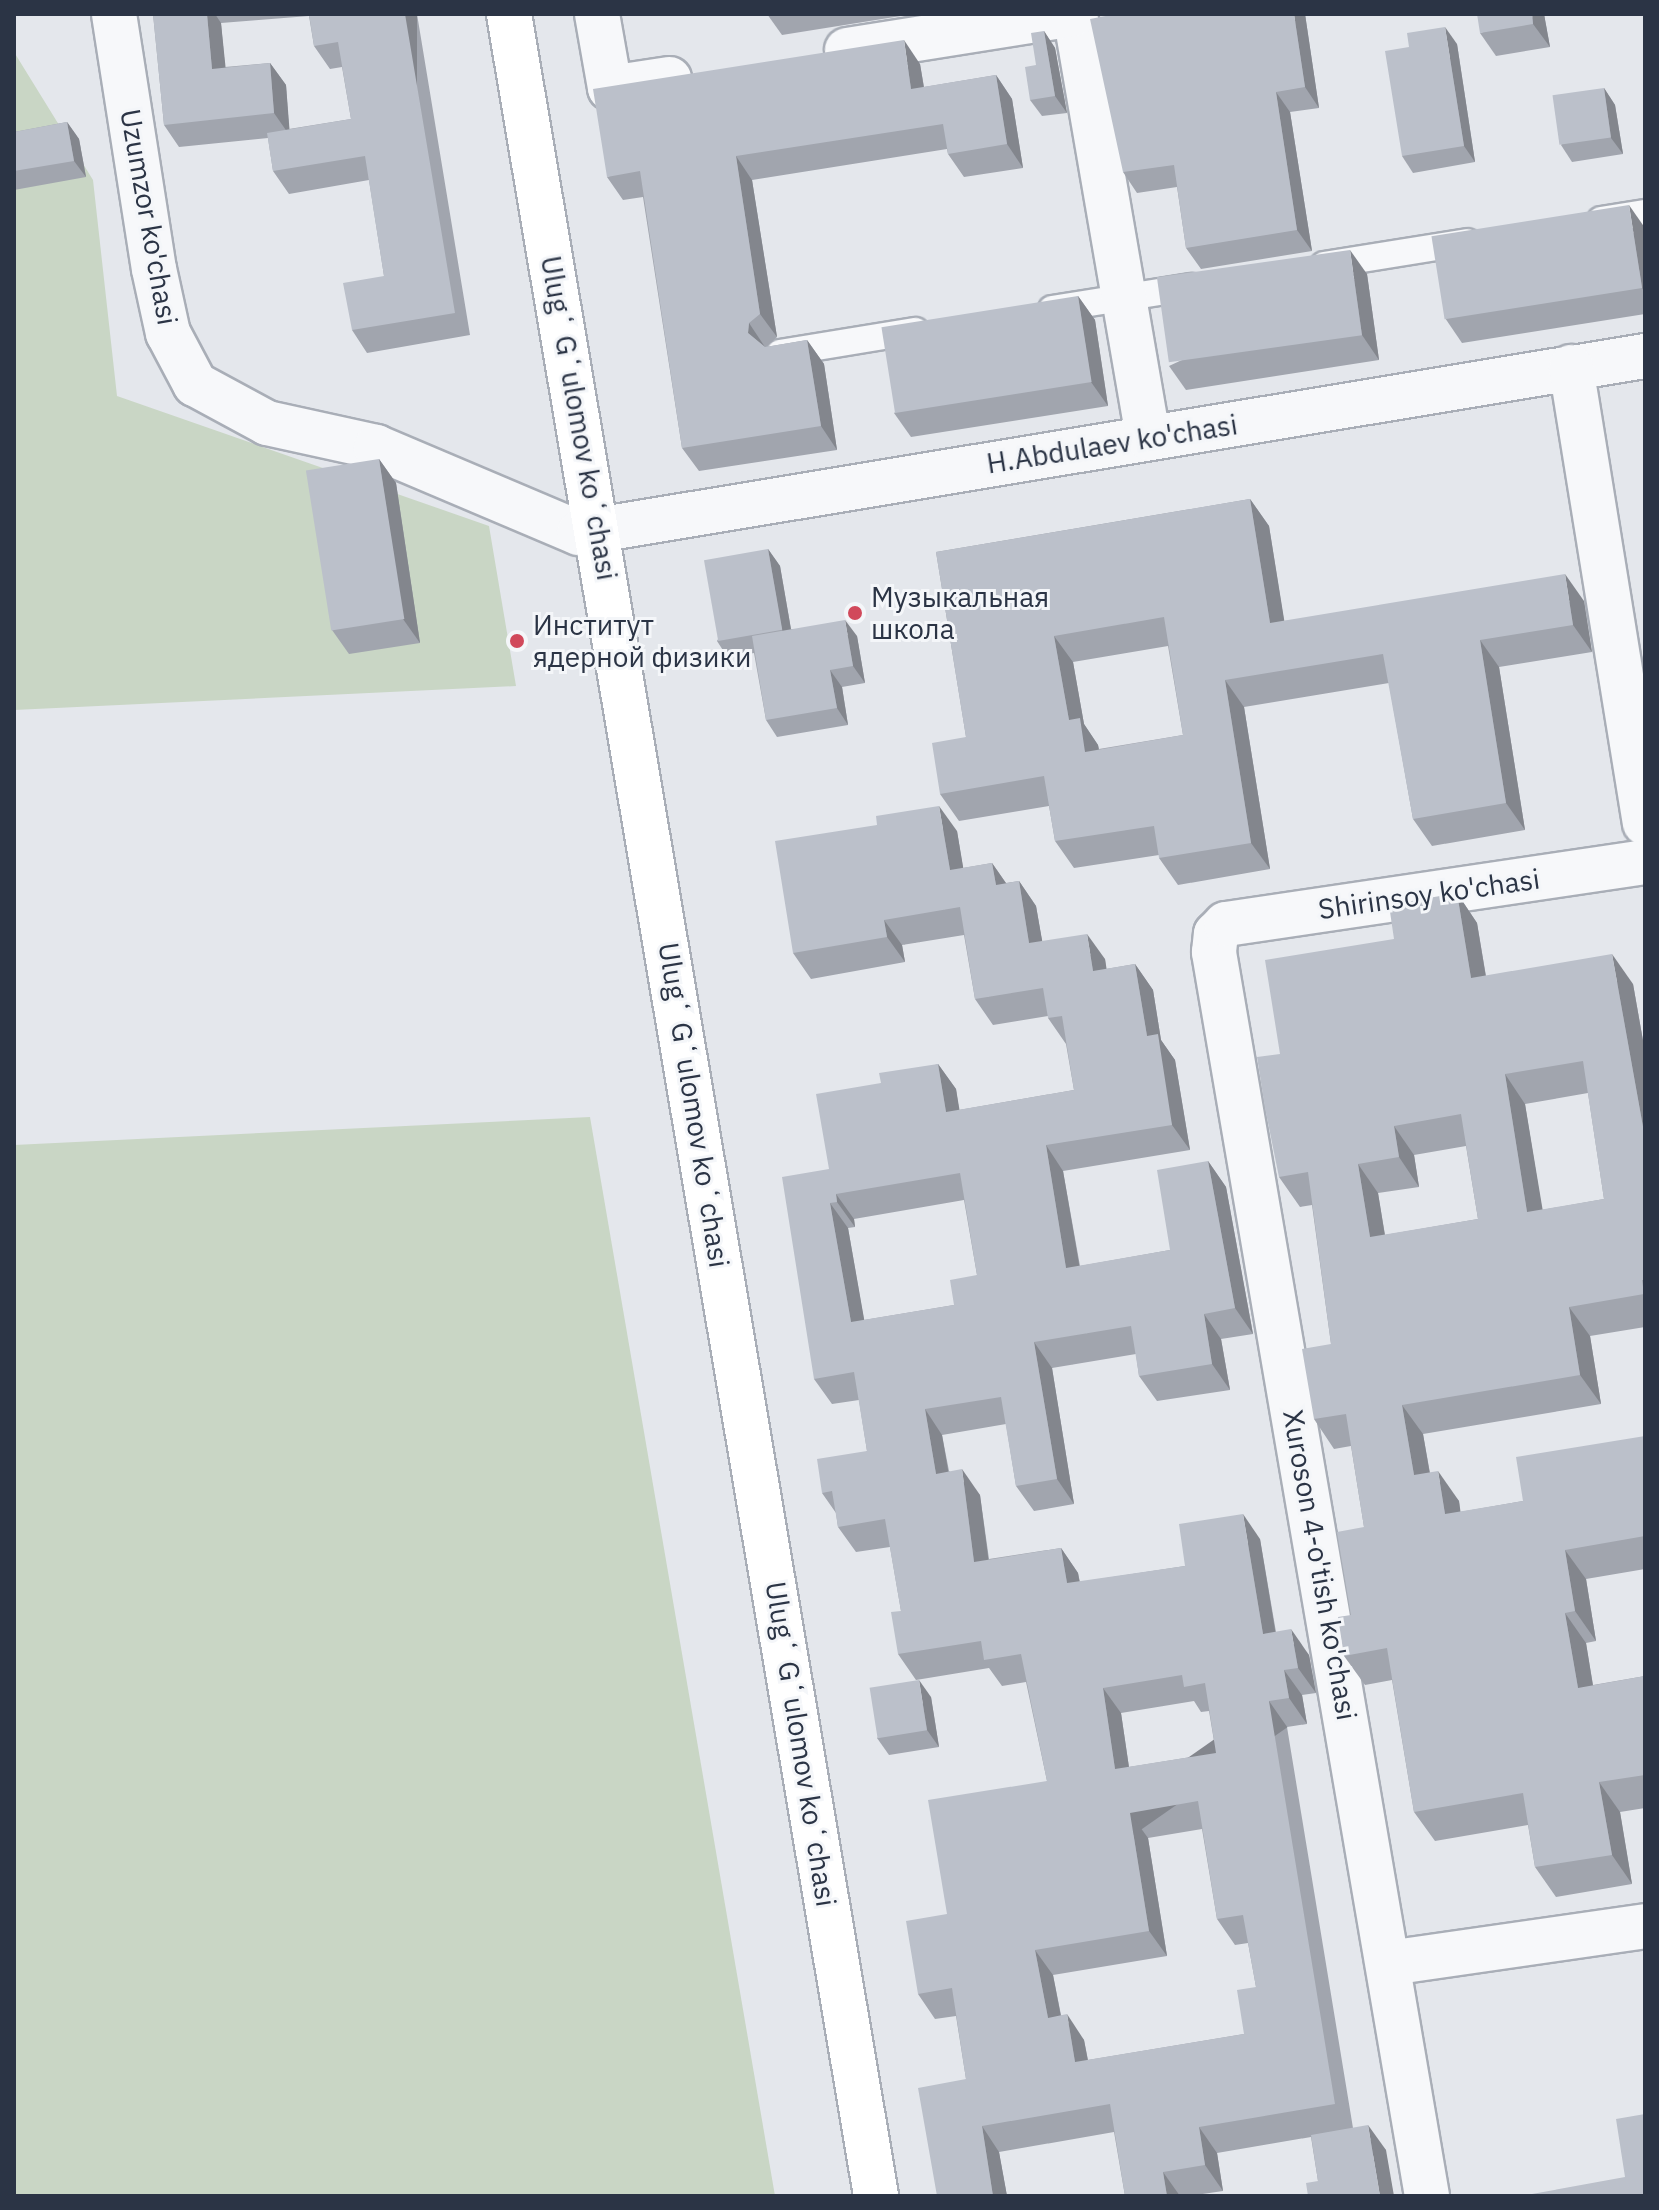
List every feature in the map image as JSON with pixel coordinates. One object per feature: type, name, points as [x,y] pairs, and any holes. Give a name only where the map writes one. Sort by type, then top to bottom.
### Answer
[{"type":"main road","name":"Ulugʻ Gʻulomov koʻchasi","points":[[490,14],[589,531],[876,2196]]},
{"type":"main road","name":"Ulugʻ Gʻulomov koʻchasi","points":[[509,14],[851,2196]]},
{"type":"street","name":"Uzumzor ko'chasi","points":[[114,14],[154,269],[168,333],[195,384],[267,423],[376,447],[589,531]]},
{"type":"street","points":[[597,14],[610,88],[703,73]]},
{"type":"street","points":[[811,56],[1075,14],[1148,438]]},
{"type":"street","name":"H.Abdulaev ko'chasi","points":[[589,531],[1645,356]]},
{"type":"street","points":[[1571,367],[1645,823]]},
{"type":"street","name":"Shirinsoy ko'chasi","points":[[1216,934],[1226,924],[1645,862]]},
{"type":"street","name":"Xuroson 4-o'tish ko'chasi","points":[[1216,934],[1214,952],[1427,2196]]},
{"type":"street","points":[[1389,1963],[1645,1926]]},
{"type":"lane","points":[[1582,223],[1645,213]]},
{"type":"lane","points":[[1299,269],[1488,239]]},
{"type":"lane","points":[[1031,313],[1220,282]]},
{"type":"lane","points":[[780,353],[937,328]]},
{"type":"green space","points":[[14,52],[93,180],[117,396],[489,526],[516,686],[14,710]]},
{"type":"green space","points":[[590,1117],[775,2196],[14,2196],[14,1145]]},
{"type":"building","points":[[153,14],[207,14],[212,69],[270,63],[274,113],[164,125]]},
{"type":"building","points":[[309,14],[405,14],[455,313],[352,330],[343,283],[384,276],[365,156],[273,171],[267,133],[351,119],[338,42],[314,46]]},
{"type":"building","points":[[1116,14],[1294,14],[1305,87],[1276,92],[1297,230],[1186,248],[1174,165],[1123,172],[1090,19]]},
{"type":"building","points":[[1477,14],[1532,14],[1533,24],[1480,33]]},
{"type":"building","points":[[1445,27],[1464,146],[1402,156],[1385,51],[1409,47],[1407,33]]},
{"type":"building","points":[[1044,31],[1055,96],[1030,100],[1025,67],[1036,65],[1031,33]]},
{"type":"building","points":[[904,40],[911,89],[996,75],[1007,144],[948,154],[943,124],[736,156],[760,314],[749,323],[748,333],[765,347],[807,340],[821,426],[682,448],[640,171],[607,177],[593,89]]},
{"type":"building","points":[[1604,88],[1611,138],[1559,145],[1553,95]]},
{"type":"building","points":[[67,122],[74,161],[14,171],[14,132]]},
{"type":"building","points":[[1629,205],[1642,288],[1445,319],[1431,236]]},
{"type":"building","points":[[1350,250],[1362,335],[1169,362],[1157,277]]},
{"type":"building","points":[[1078,296],[1092,382],[895,413],[881,327]]},
{"type":"building","points":[[379,459],[404,619],[331,631],[306,471]]},
{"type":"building","points":[[1250,499],[1270,623],[1565,574],[1573,625],[1480,640],[1506,803],[1413,819],[1383,654],[1225,680],[1251,843],[1159,858],[1154,826],[1055,841],[1044,776],[940,794],[932,743],[966,737],[936,552]],"holes":[[[1164,617],[1183,735],[1085,752],[1080,718],[1069,720],[1054,636]]]},
{"type":"building","points":[[768,549],[782,630],[718,641],[704,560]]},
{"type":"building","points":[[845,620],[853,666],[830,670],[837,708],[766,720],[752,636]]},
{"type":"building","points":[[939,806],[950,870],[992,863],[996,885],[1019,881],[1029,943],[1087,934],[1093,971],[1135,964],[1147,1036],[1158,1034],[1172,1125],[1046,1145],[1066,1268],[1170,1250],[1157,1170],[1208,1161],[1235,1308],[1204,1314],[1212,1364],[1139,1376],[1131,1326],[1034,1342],[1057,1479],[1016,1486],[1001,1397],[925,1409],[936,1474],[962,1469],[974,1562],[1061,1548],[1067,1583],[1185,1566],[1179,1524],[1243,1514],[1263,1634],[1291,1629],[1298,1668],[1284,1670],[1289,1698],[1269,1701],[1335,2104],[1199,2127],[1205,2165],[1163,2172],[1167,2196],[1125,2196],[1110,2104],[982,2126],[993,2196],[937,2196],[918,2088],[966,2079],[952,1988],[918,1994],[906,1921],[947,1914],[928,1800],[1047,1781],[1021,1654],[984,1660],[981,1641],[898,1654],[891,1612],[901,1611],[885,1519],[838,1527],[832,1491],[822,1493],[817,1459],[867,1451],[854,1372],[814,1379],[782,1177],[829,1169],[816,1094],[881,1083],[879,1073],[938,1064],[946,1112],[1074,1090],[1062,1016],[1048,1018],[1043,988],[975,999],[960,907],[884,920],[887,937],[793,953],[775,841],[877,825],[876,816]],"holes":[[[960,1173],[977,1275],[950,1280],[954,1305],[851,1322],[830,1203],[837,1202],[836,1194]],[[1182,1675],[1184,1687],[1205,1683],[1216,1753],[1115,1769],[1103,1688]],[[1198,1801],[1217,1919],[1243,1915],[1256,1987],[1237,1990],[1244,2034],[1075,2062],[1067,2014],[1048,2018],[1035,1950],[1149,1931],[1130,1813]]]},
{"type":"building","points":[[1457,893],[1471,978],[1612,954],[1645,1138],[1644,1294],[1569,1307],[1580,1375],[1402,1405],[1414,1475],[1438,1471],[1445,1514],[1523,1501],[1516,1457],[1645,1436],[1645,1536],[1565,1550],[1575,1611],[1565,1613],[1578,1688],[1645,1676],[1645,1775],[1599,1782],[1612,1855],[1535,1867],[1523,1793],[1414,1812],[1387,1648],[1344,1656],[1338,1617],[1351,1615],[1337,1532],[1364,1527],[1346,1414],[1314,1419],[1302,1349],[1331,1344],[1308,1172],[1279,1177],[1257,1057],[1280,1054],[1265,960],[1394,939],[1389,905]],"holes":[[[1583,1061],[1604,1199],[1527,1212],[1505,1074]],[[1461,1114],[1478,1219],[1370,1237],[1358,1164],[1399,1157],[1394,1126]]]},
{"type":"building","points":[[919,1680],[927,1730],[878,1738],[870,1688]]},
{"type":"building","points":[[1645,2114],[1645,2196],[1533,2196],[1625,2177],[1616,2119]]},
{"type":"building","points":[[1368,2125],[1380,2196],[1308,2196],[1306,2183],[1318,2181],[1311,2135]]},
{"type":"place","name":"Музыкальная школа","points":[[855,613]]},
{"type":"place","name":"Институт ядерной физики","points":[[517,641]]}]
